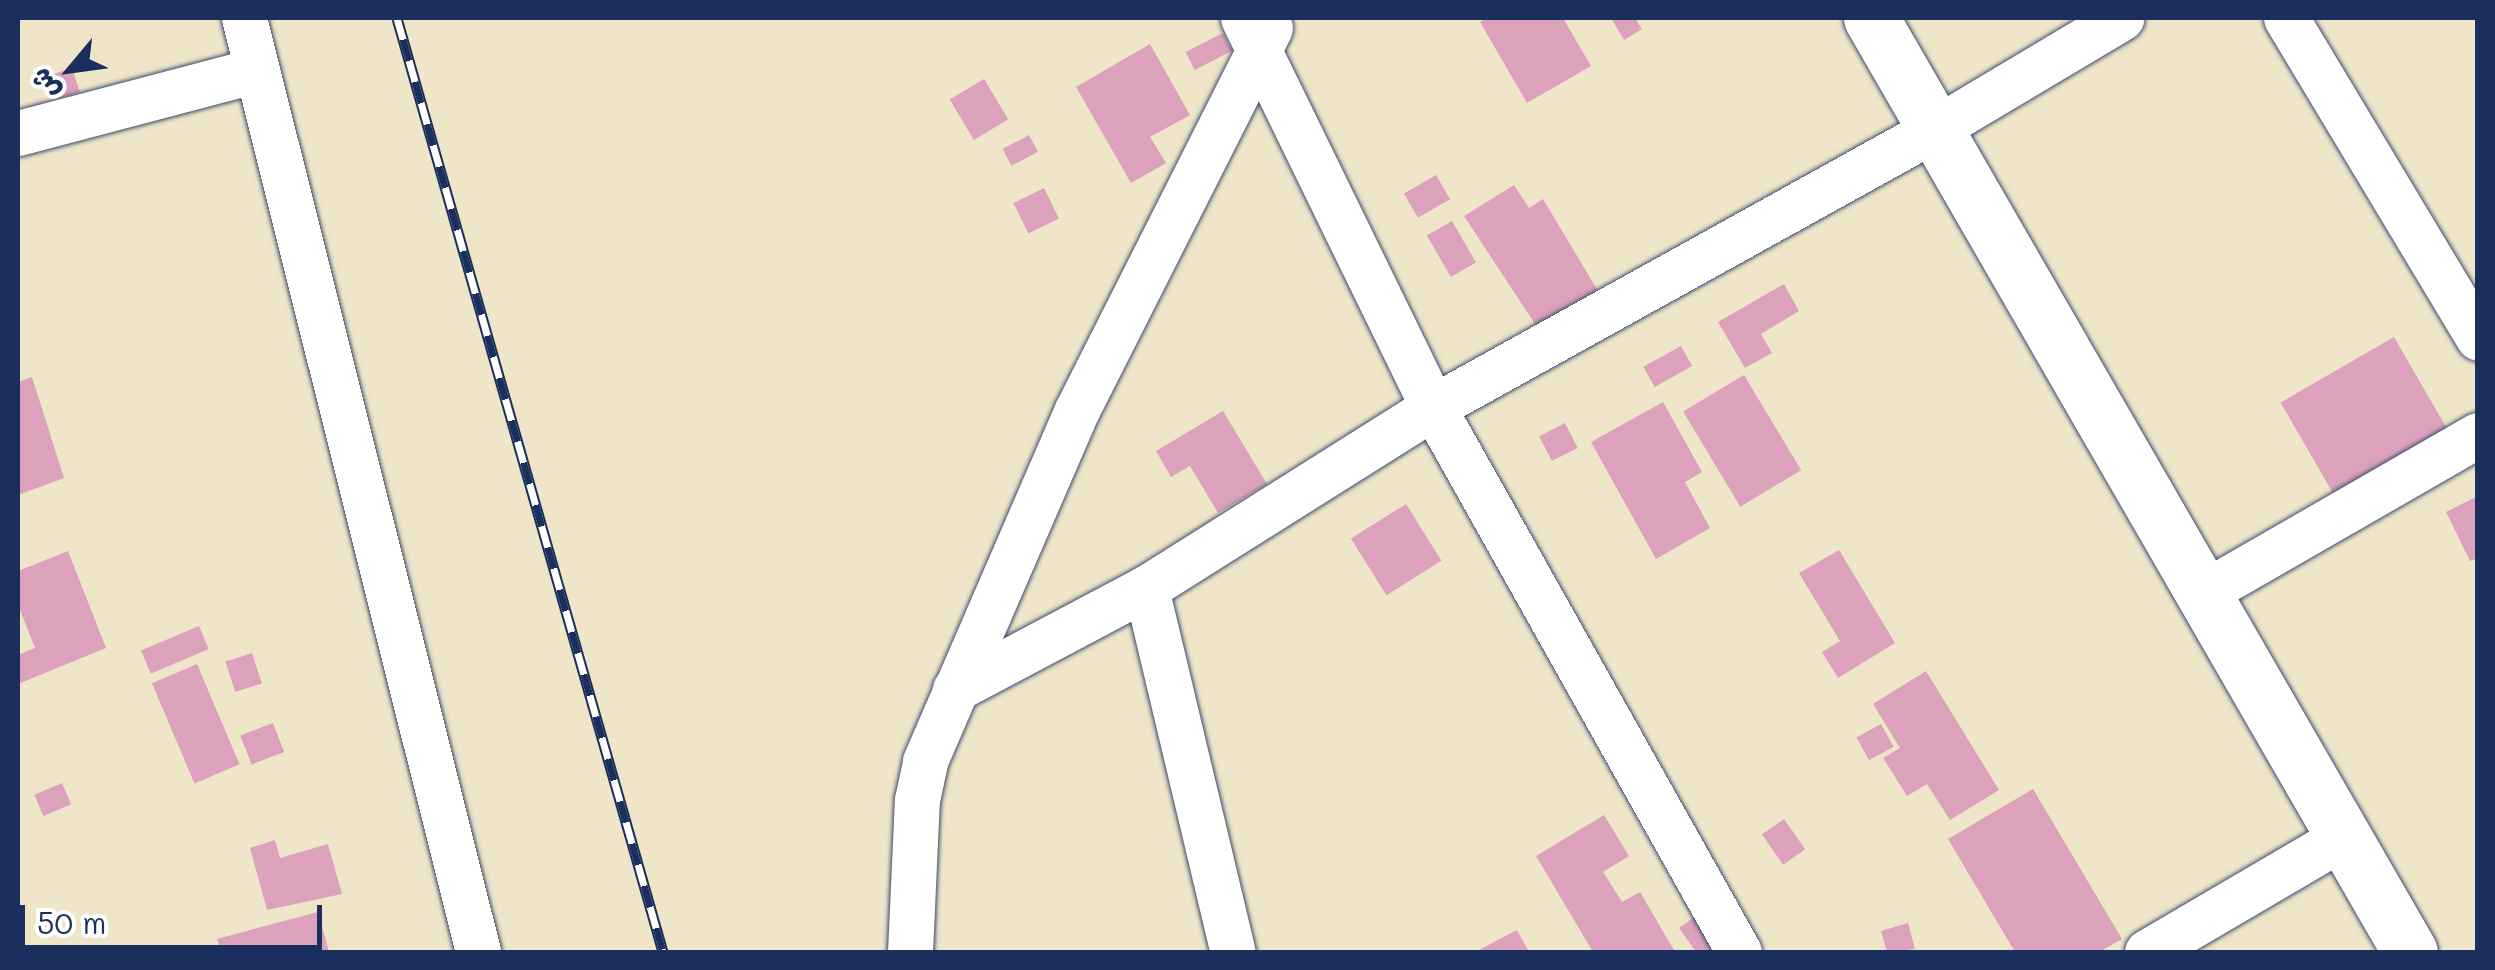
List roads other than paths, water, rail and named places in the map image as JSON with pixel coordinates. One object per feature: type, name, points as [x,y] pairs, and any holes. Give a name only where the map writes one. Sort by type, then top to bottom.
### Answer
[{"type":"street","points":[[244,18],[478,952]]},
{"type":"street","points":[[1871,18],[2410,952]]},
{"type":"street","points":[[956,689],[1146,588],[1433,406],[1935,129],[2122,18]]},
{"type":"street","points":[[2286,18],[2478,338]]},
{"type":"street","points":[[1260,28],[1433,406],[1739,952]]},
{"type":"street","points":[[910,952],[916,800],[956,689],[1077,410],[1260,28]]},
{"type":"street","points":[[18,133],[257,70]]},
{"type":"street","points":[[2203,593],[2478,436]]},
{"type":"street","points":[[1146,588],[1233,952]]},
{"type":"street","points":[[2146,952],[2343,837]]},
{"type":"railway","points":[[397,18],[663,952]]}]
